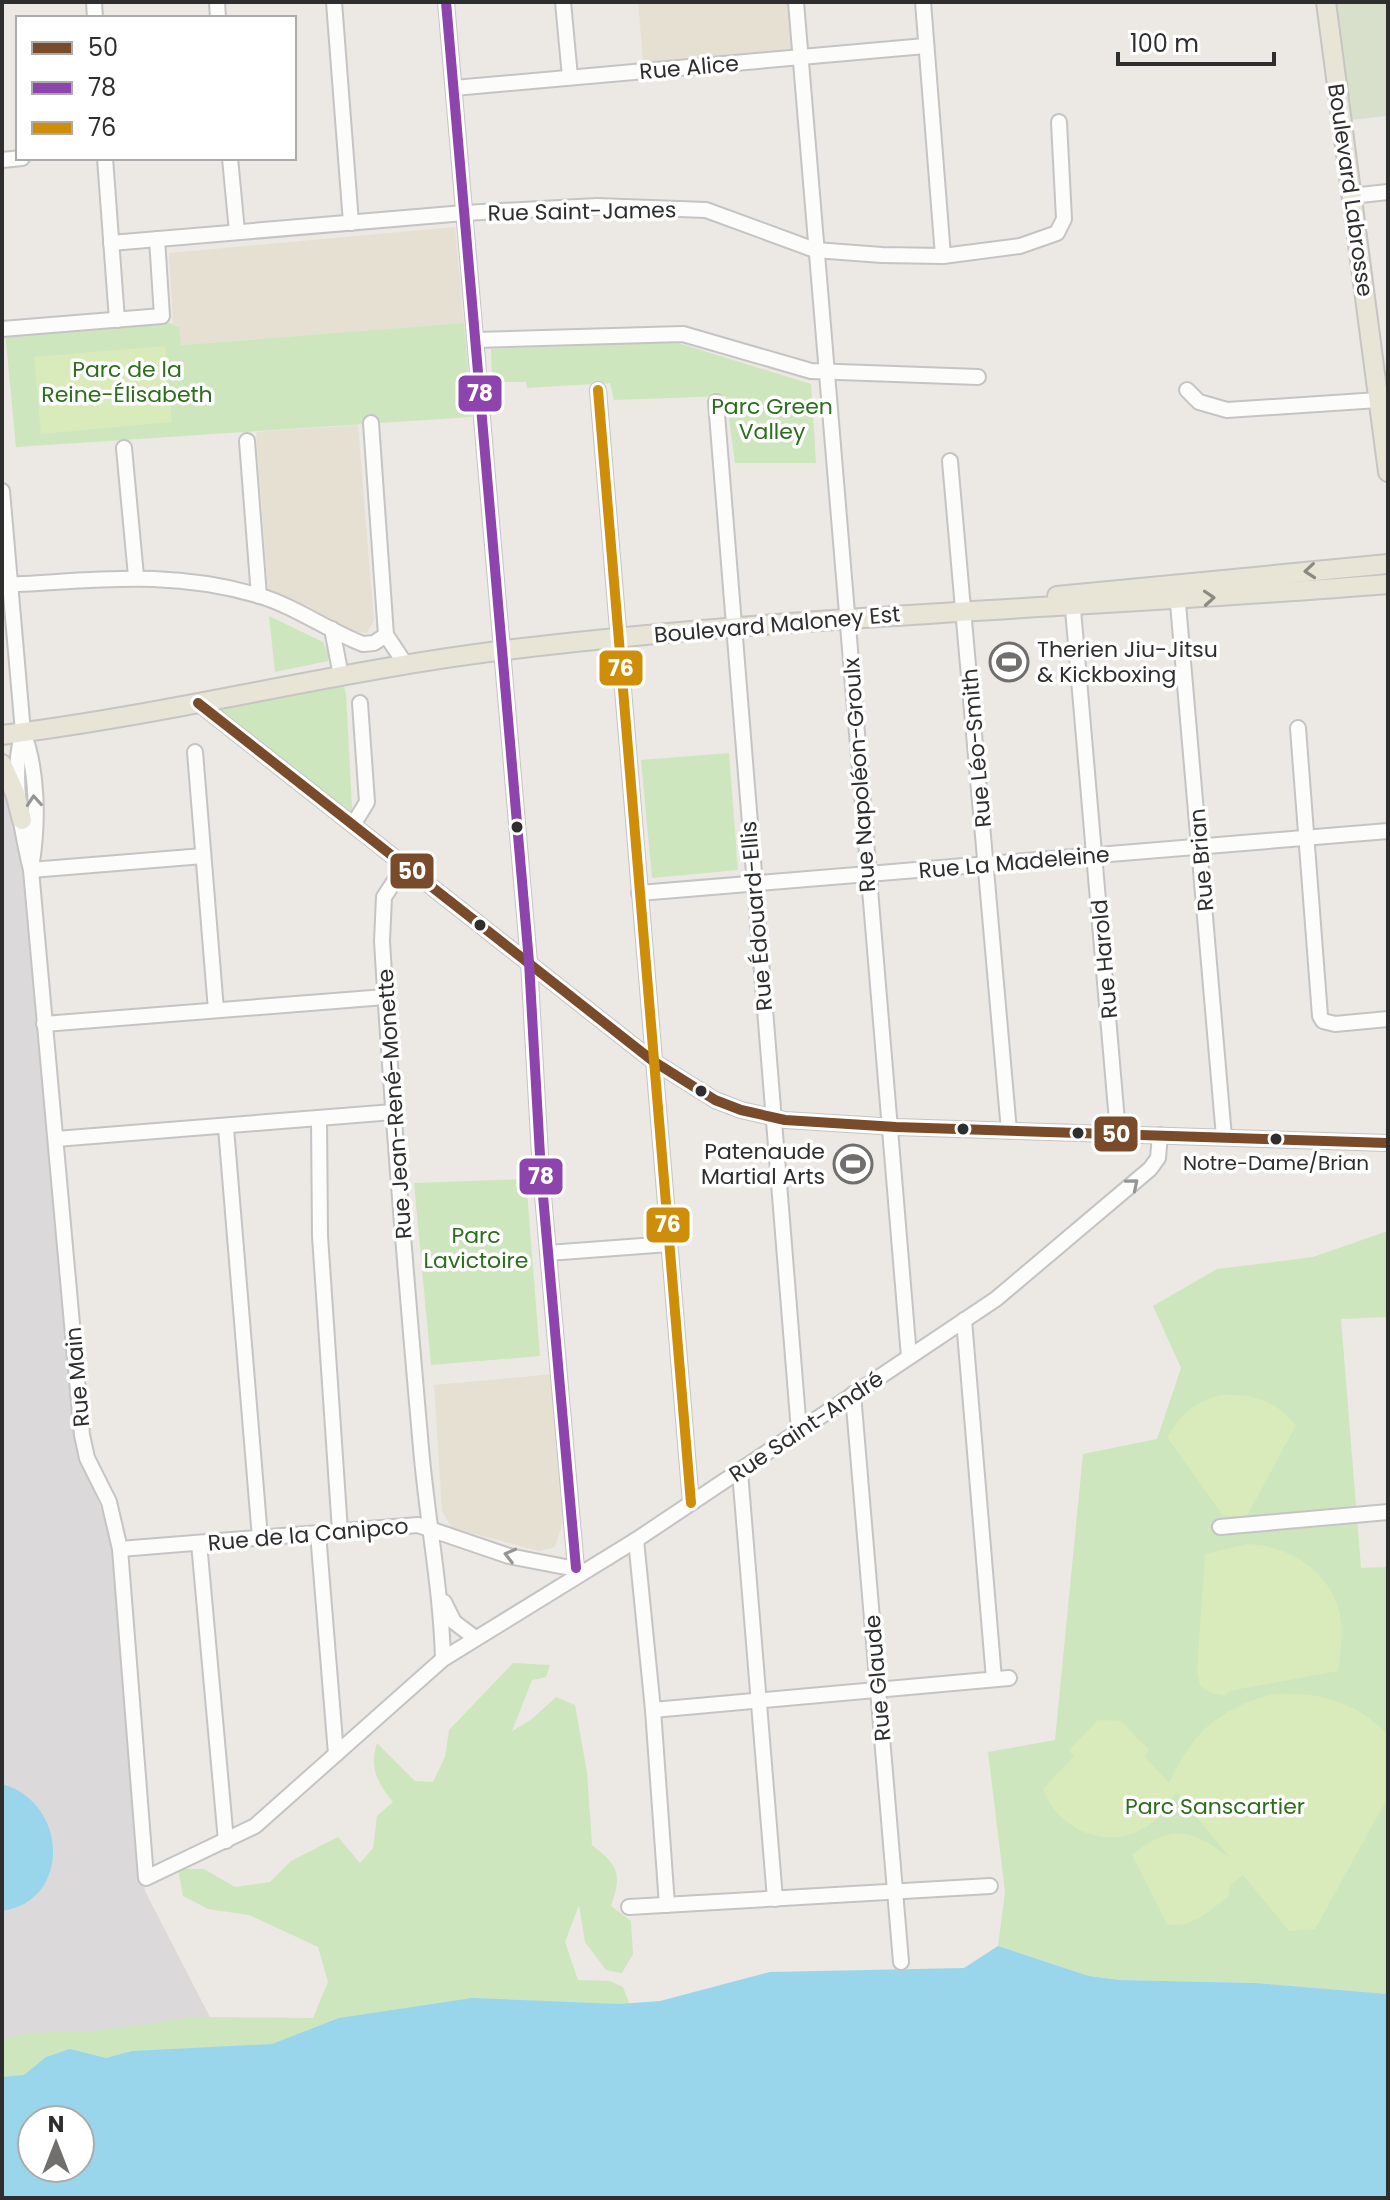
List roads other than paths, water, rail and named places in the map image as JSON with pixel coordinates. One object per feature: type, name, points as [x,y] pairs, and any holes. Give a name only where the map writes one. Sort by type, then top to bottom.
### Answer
[{"type":"main road","name":"Boulevard Labrosse","points":[[1326,2],[1388,472]]},
{"type":"main road","name":"Boulevard Maloney Est","points":[[1177,592],[1388,564]]},
{"type":"main road","name":"Boulevard Maloney Est","points":[[2,735],[88,725],[341,676],[501,650],[1177,592],[1388,584]]},
{"type":"main road","points":[[2,764],[12,783],[22,820]]},
{"type":"street","points":[[334,2],[351,223]]},
{"type":"street","points":[[446,2],[529,962],[548,1253],[580,1570]]},
{"type":"street","points":[[563,2],[570,77]]},
{"type":"street","name":"Rue Napoléon-Groulx","points":[[796,2],[909,1357]]},
{"type":"street","points":[[923,2],[943,256]]},
{"type":"street","name":"Rue Alice","points":[[454,88],[925,46]]},
{"type":"street","name":"Rue Saint-James","points":[[111,243],[464,213],[597,206],[706,210],[815,250],[943,256],[1020,246],[1057,233],[1064,219],[1059,122]]},
{"type":"street","points":[[105,160],[117,320]]},
{"type":"street","points":[[230,160],[237,232]]},
{"type":"street","points":[[1351,196],[1388,192]]},
{"type":"street","points":[[2,329],[162,316],[157,239]]},
{"type":"street","points":[[477,340],[683,334],[811,371],[978,377]]},
{"type":"street","points":[[598,390],[691,1503]]},
{"type":"street","points":[[1187,390],[1199,402],[1227,410],[1378,400]]},
{"type":"street","name":"Rue Édouard-Ellis","points":[[716,402],[799,1431]]},
{"type":"street","points":[[371,423],[386,635],[406,665]]},
{"type":"street","points":[[247,441],[259,596]]},
{"type":"street","points":[[124,448],[136,576]]},
{"type":"street","name":"Rue Léo-Smith","points":[[950,461],[1009,1131]]},
{"type":"street","name":"Rue Main","points":[[2,491],[6,585],[23,732],[31,751],[36,836],[31,870]]},
{"type":"street","points":[[6,585],[136,576],[201,581],[259,596],[363,644],[374,643],[386,635]]},
{"type":"street","name":"Rue Brian","points":[[1177,592],[1224,1137]]},
{"type":"street","name":"Rue Harold","points":[[1073,600],[1118,1133]]},
{"type":"street","points":[[332,629],[341,676]]},
{"type":"street","points":[[198,703],[653,1061],[715,1100],[772,1118],[888,1127],[1388,1143]]},
{"type":"street","points":[[353,825],[363,812],[367,788],[360,703]]},
{"type":"street","points":[[1298,728],[1320,1016],[1323,1021],[1335,1024],[1388,1019]]},
{"type":"street","name":"Rue Main","points":[[23,732],[17,751],[22,820],[31,870],[84,1447],[109,1502],[120,1549],[146,1878]]},
{"type":"street","points":[[195,752],[216,1010]]},
{"type":"street","name":"Rue La Madeleine","points":[[639,893],[1388,831]]},
{"type":"street","points":[[31,870],[203,856]]},
{"type":"street","name":"Rue Jean-René-Monette","points":[[404,867],[392,880],[382,905],[385,997],[426,1512],[439,1586],[443,1659]]},
{"type":"street","points":[[44,1024],[385,997]]},
{"type":"street","points":[[56,1139],[226,1128],[393,1112]]},
{"type":"street","points":[[319,1119],[320,1236],[340,1531]]},
{"type":"street","points":[[226,1128],[260,1538]]},
{"type":"street","name":"Rue Saint-André","points":[[146,1878],[255,1826],[443,1659],[740,1472],[1013,1286],[1150,1169],[1158,1158],[1160,1135]]},
{"type":"street","points":[[548,1253],[669,1244]]},
{"type":"street","points":[[964,1320],[994,1679]]},
{"type":"street","name":"Rue Glaude","points":[[853,1394],[901,1962]]},
{"type":"street","points":[[740,1472],[775,1899]]},
{"type":"street","points":[[1220,1527],[1388,1512]]},
{"type":"street","name":"Rue de la Canipco","points":[[120,1549],[418,1525],[509,1556],[580,1570]]},
{"type":"street","points":[[318,1533],[336,1754]]},
{"type":"street","points":[[636,1540],[653,1710],[667,1905]]},
{"type":"street","points":[[199,1543],[226,1841]]},
{"type":"street","name":"Rue Jean-René-Monette","points":[[439,1586],[447,1612],[474,1637]]},
{"type":"street","points":[[653,1710],[1009,1678]]},
{"type":"street","points":[[629,1907],[990,1886]]},
{"type":"water","points":[[2,1784],[24,1794],[40,1810],[49,1829],[53,1850],[50,1871],[41,1889],[25,1903],[2,1911]]},
{"type":"water","points":[[998,1946],[1089,1976],[1120,1980],[1256,1983],[1388,1994],[1388,2198],[2,2198],[2,2077],[24,2075],[46,2057],[70,2049],[106,2058],[132,2051],[272,2044],[339,2018],[472,1998],[619,2004],[660,2001],[770,1972],[964,1968]]},
{"type":"place","name":"Therien Jiu-Jitsu & Kickboxing","points":[[1009,662]]},
{"type":"place","name":"Notre-Dame/Brian","points":[[1276,1139]]},
{"type":"place","name":"Patenaude Martial Arts","points":[[853,1164]]},
{"type":"park label","name":"Parc de la Reine-Élisabeth","points":[[127,382]]},
{"type":"park label","name":"Parc Green Valley","points":[[772,418]]},
{"type":"park label","name":"Parc Lavictoire","points":[[476,1248]]},
{"type":"park label","name":"Parc Sanscartier","points":[[1215,1806]]}]
